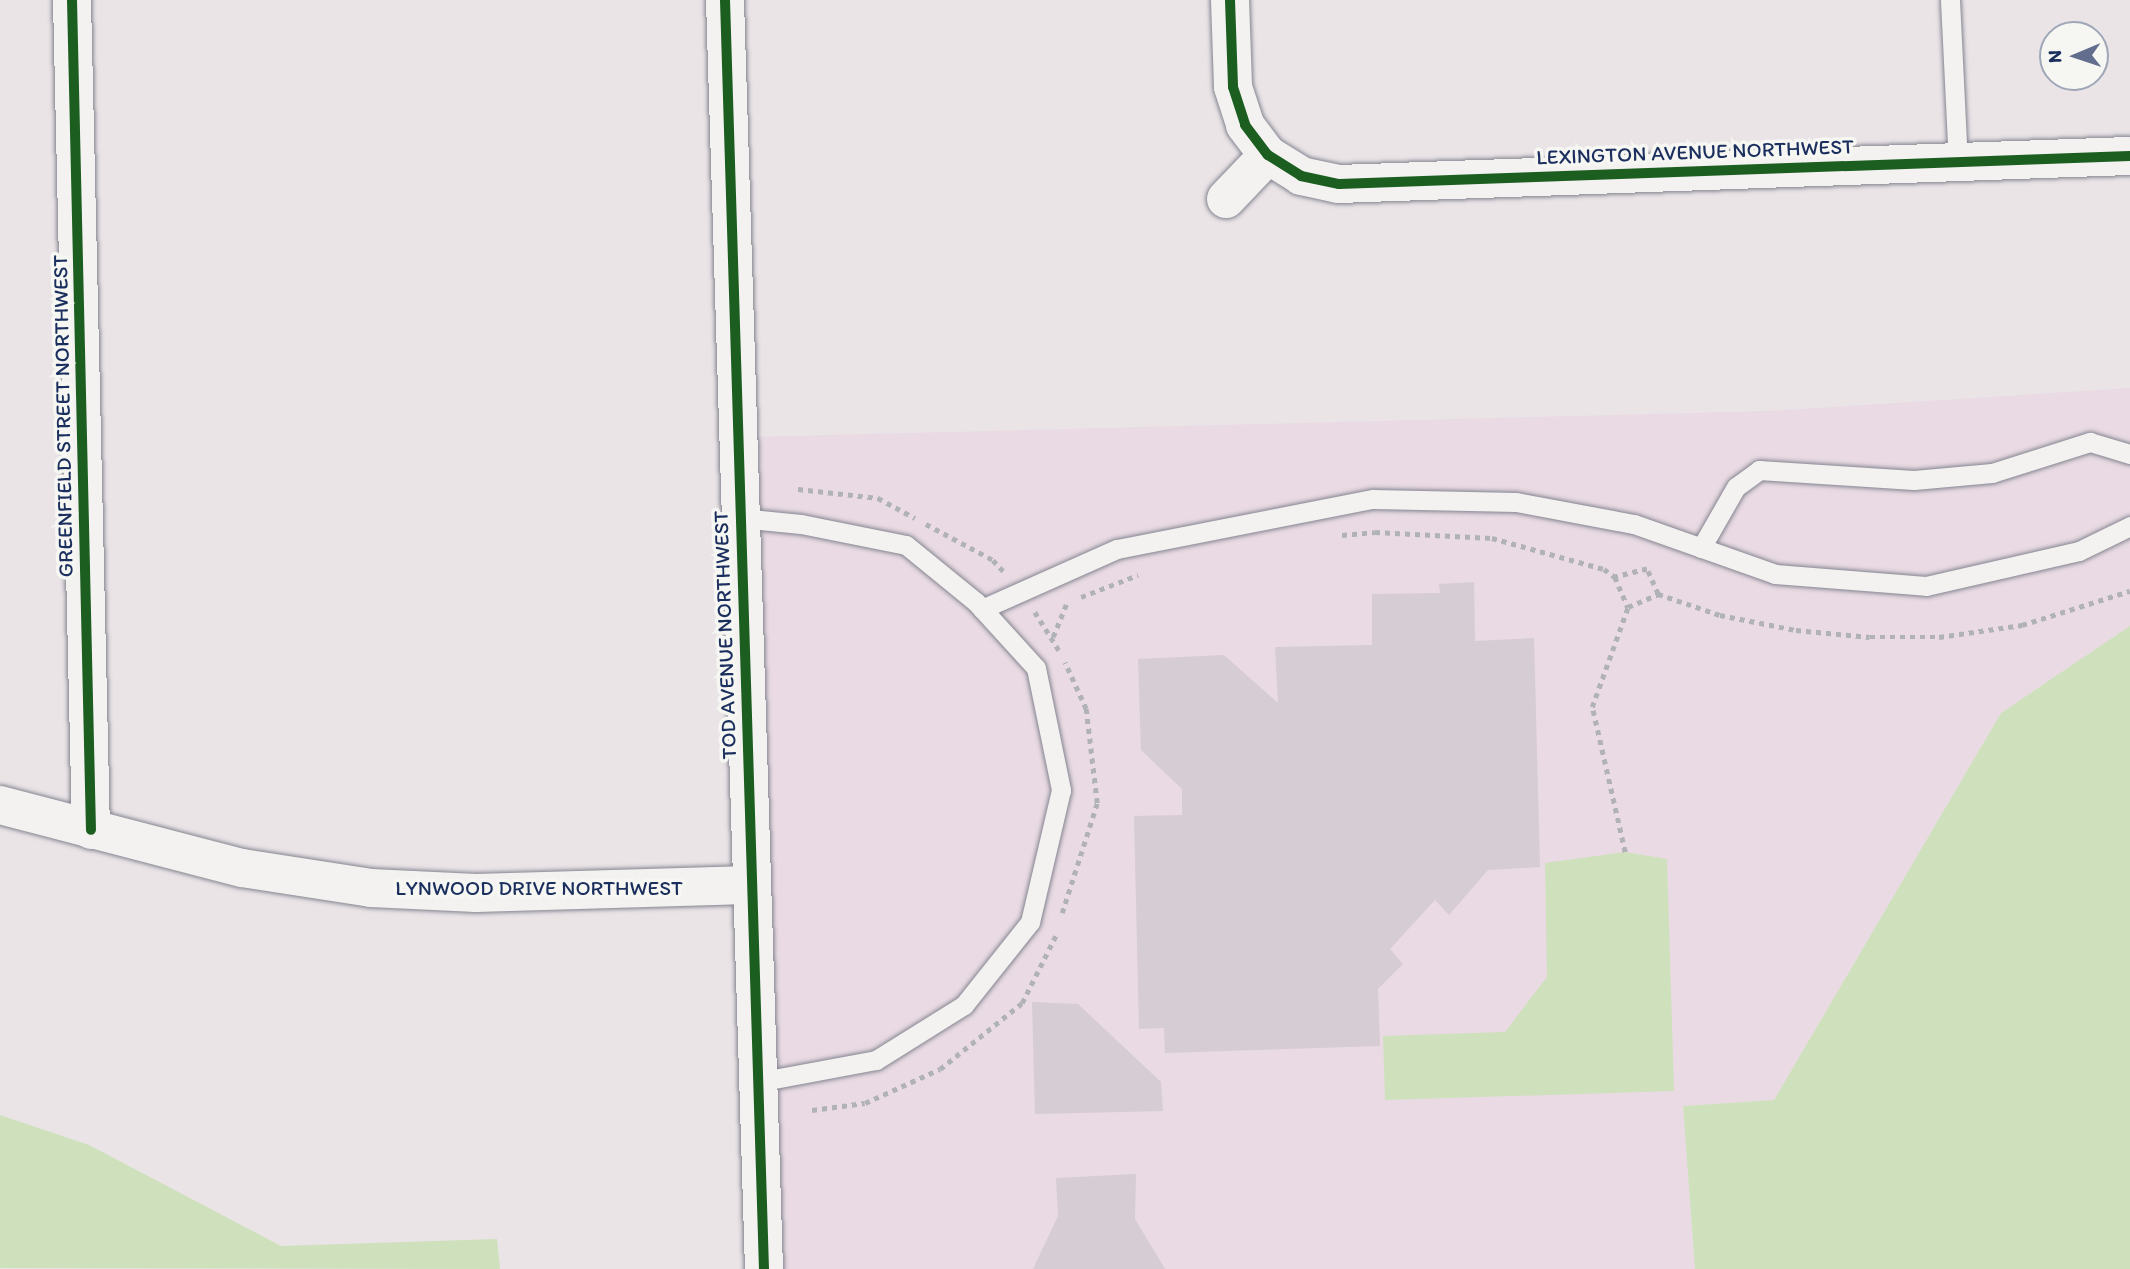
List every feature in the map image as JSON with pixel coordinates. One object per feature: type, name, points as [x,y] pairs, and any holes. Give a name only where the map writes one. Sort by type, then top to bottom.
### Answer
[{"type":"street","name":"GREENFIELD STREET NORTHWEST","points":[[72,0],[91,830]]},
{"type":"street","name":"TOD AVENUE NORTHWEST","points":[[725,0],[764,1269]]},
{"type":"street","points":[[1226,199],[1268,155],[1245,125],[1235,97],[1230,0]]},
{"type":"street","name":"LEXINGTON AVENUE NORTHWEST","points":[[1268,155],[1301,176],[1339,184],[2130,156]]},
{"type":"street","name":"LYNWOOD DRIVE NORTHWEST","points":[[0,805],[242,868],[371,888],[476,893],[751,885]]},
{"type":"lane","points":[[1950,0],[1958,162]]},
{"type":"lane","points":[[1701,548],[1736,487],[1759,470],[1914,481],[1992,473],[2090,442],[2130,454]]},
{"type":"lane","points":[[982,608],[1117,549],[1373,499],[1516,502],[1634,524],[1775,574],[1926,586],[2079,551],[2130,526]]},
{"type":"lane","points":[[740,518],[801,524],[906,545],[982,608],[1036,668],[1062,790],[1030,922],[964,1004],[876,1060],[757,1082]]},
{"type":"path","points":[[798,488],[878,498],[993,560],[1021,591],[1053,637],[1086,709],[1097,803],[1061,917]]},
{"type":"path","points":[[1336,536],[1375,531],[1492,538],[1604,569],[1615,578],[1628,607],[1592,707],[1625,852]]},
{"type":"path","points":[[1615,578],[1647,569],[1658,594]]},
{"type":"path","points":[[1053,637],[1065,604],[1140,574]]},
{"type":"path","points":[[1628,607],[1658,594],[1720,615],[1796,630],[1870,637],[1940,637],[2022,625],[2130,592]]},
{"type":"path","points":[[812,1110],[866,1104],[940,1069],[1022,1003],[1057,930]]},
{"type":"shaded area","points":[[2130,388],[2130,626],[2001,713],[1774,1100],[1683,1106],[1695,1269],[777,1269],[754,437],[1770,411]]},
{"type":"green space","points":[[2130,626],[2130,1269],[1695,1269],[1683,1106],[1774,1100],[2001,713]]},
{"type":"green space","points":[[1625,852],[1667,859],[1674,1091],[1385,1100],[1383,1036],[1505,1032],[1547,977],[1545,863]]},
{"type":"green space","points":[[0,1115],[89,1145],[281,1246],[497,1239],[500,1269],[0,1268]]},
{"type":"building","points":[[1474,582],[1475,641],[1534,638],[1540,867],[1488,870],[1449,915],[1435,900],[1390,949],[1403,964],[1378,989],[1380,1046],[1165,1053],[1164,1028],[1139,1029],[1134,816],[1182,815],[1182,789],[1141,750],[1138,659],[1224,655],[1278,703],[1275,647],[1372,645],[1372,594],[1440,593],[1439,584]]},
{"type":"building","points":[[1032,1002],[1078,1004],[1161,1082],[1163,1111],[1035,1114]]},
{"type":"building","points":[[1136,1174],[1135,1219],[1165,1269],[1033,1269],[1058,1216],[1056,1178]]},
{"type":"cycle path","points":[[72,0],[91,830]]},
{"type":"cycle path","points":[[725,0],[764,1269]]},
{"type":"cycle path","points":[[1230,0],[1233,87],[1245,125],[1268,155],[1301,176],[1339,184],[2130,156]]}]
